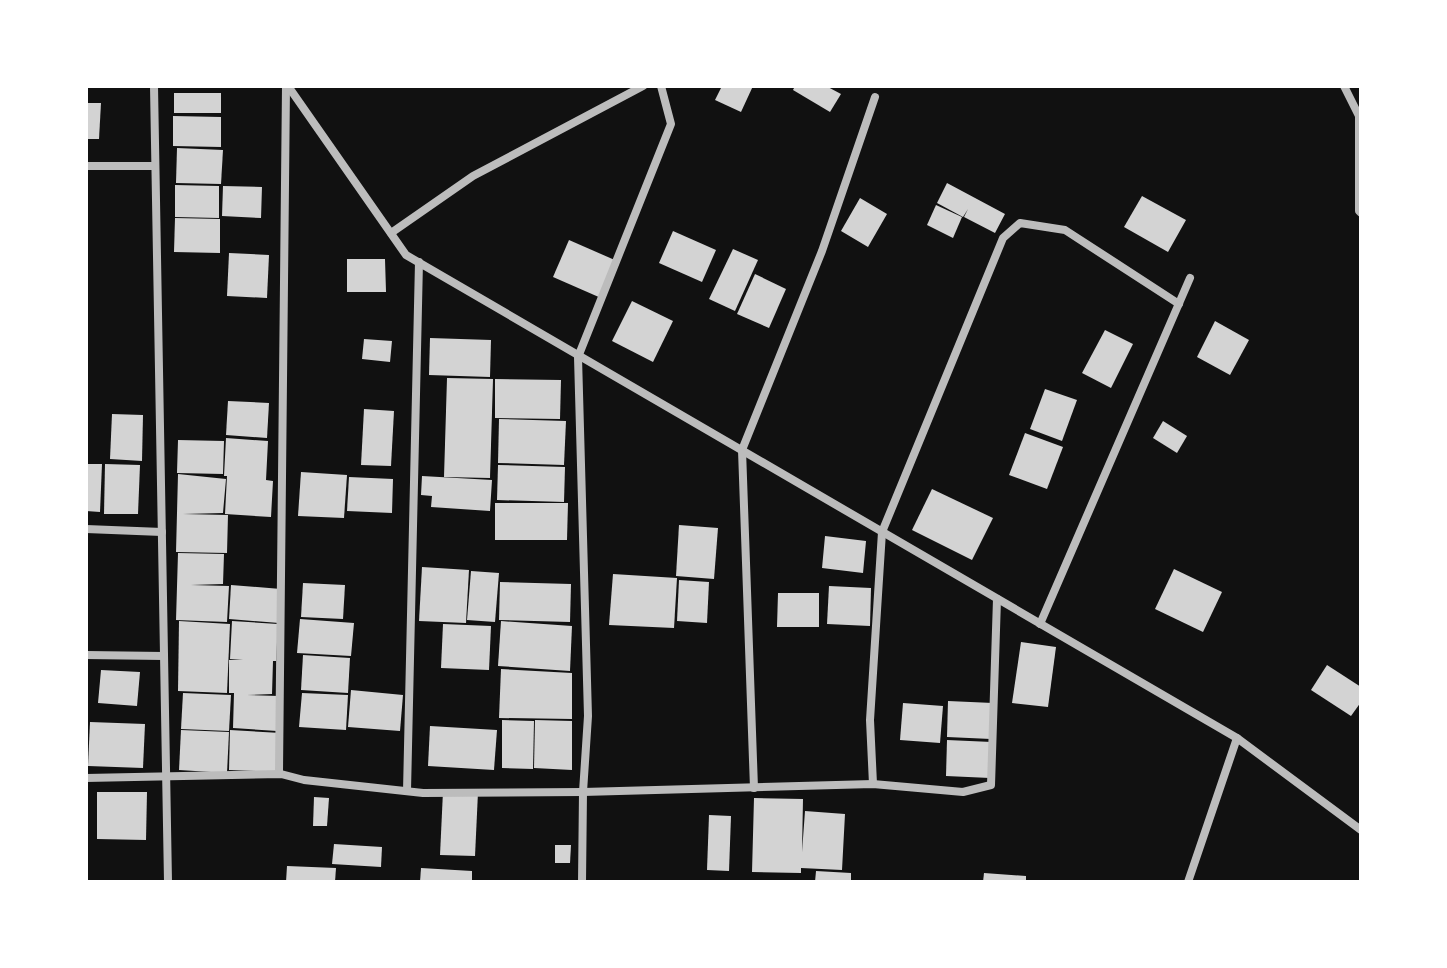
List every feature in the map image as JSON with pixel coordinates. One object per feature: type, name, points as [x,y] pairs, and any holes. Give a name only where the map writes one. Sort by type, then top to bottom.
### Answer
[{"type":"street","points":[[154,86],[168,882]]},
{"type":"street","points":[[287,86],[406,255],[1237,738],[1361,830]]},
{"type":"street","points":[[279,772],[287,86]]},
{"type":"street","points":[[391,233],[473,176],[643,86]]},
{"type":"street","points":[[582,882],[588,716],[578,357],[671,124],[661,86]]},
{"type":"street","points":[[1344,86],[1359,116],[1361,213]]},
{"type":"street","points":[[754,788],[742,450],[822,251],[875,97]]},
{"type":"street","points":[[86,166],[155,166]]},
{"type":"street","points":[[873,784],[870,720],[882,532],[1003,238],[1020,223],[1065,230],[1179,304]]},
{"type":"street","points":[[407,791],[419,262]]},
{"type":"street","points":[[1040,624],[1190,278]]},
{"type":"street","points":[[86,529],[162,532]]},
{"type":"street","points":[[86,778],[281,774],[304,780],[423,793],[873,784],[963,792],[991,785],[997,599]]},
{"type":"street","points":[[86,655],[164,656]]},
{"type":"street","points":[[1188,882],[1237,738]]},
{"type":"building","points":[[722,86],[753,86],[741,112],[715,100]]},
{"type":"building","points":[[795,86],[826,86],[841,94],[830,112],[793,90]]},
{"type":"building","points":[[174,93],[221,93],[221,113],[174,113]]},
{"type":"building","points":[[86,103],[101,103],[99,139],[86,139]]},
{"type":"building","points":[[173,116],[221,117],[221,147],[173,146]]},
{"type":"building","points":[[177,148],[223,150],[221,184],[176,183]]},
{"type":"building","points":[[947,183],[1005,214],[995,233],[964,217],[968,209],[963,217],[937,203]]},
{"type":"building","points":[[175,185],[219,186],[219,218],[175,217]]},
{"type":"building","points":[[223,186],[262,187],[261,218],[222,216]]},
{"type":"building","points":[[1142,196],[1186,220],[1168,252],[1124,227]]},
{"type":"building","points":[[860,198],[887,214],[868,247],[841,231]]},
{"type":"building","points":[[936,205],[962,217],[953,238],[927,225]]},
{"type":"building","points":[[175,218],[220,219],[220,253],[174,252]]},
{"type":"building","points":[[673,231],[716,250],[702,282],[659,263]]},
{"type":"building","points":[[569,240],[617,261],[601,298],[553,277]]},
{"type":"building","points":[[733,249],[758,260],[735,311],[709,299]]},
{"type":"building","points":[[229,253],[269,255],[267,298],[227,296]]},
{"type":"building","points":[[347,259],[385,259],[386,292],[347,292]]},
{"type":"building","points":[[755,274],[786,289],[769,328],[737,314]]},
{"type":"building","points":[[632,301],[673,321],[653,362],[612,341]]},
{"type":"building","points":[[1215,321],[1249,340],[1230,375],[1197,357]]},
{"type":"building","points":[[1105,330],[1133,344],[1111,388],[1082,373]]},
{"type":"building","points":[[430,338],[491,340],[490,377],[429,375]]},
{"type":"building","points":[[364,339],[392,341],[390,362],[362,359]]},
{"type":"building","points":[[447,378],[493,379],[490,478],[444,477]]},
{"type":"building","points":[[495,379],[561,380],[560,419],[495,418]]},
{"type":"building","points":[[1045,389],[1077,400],[1062,441],[1030,429]]},
{"type":"building","points":[[228,401],[269,403],[267,438],[226,435]]},
{"type":"building","points":[[364,409],[394,411],[391,466],[361,465]]},
{"type":"building","points":[[112,414],[143,415],[142,461],[110,459]]},
{"type":"building","points":[[499,419],[566,421],[564,465],[498,463]]},
{"type":"building","points":[[1163,421],[1187,436],[1177,453],[1153,438]]},
{"type":"building","points":[[1025,433],[1063,447],[1047,489],[1009,475]]},
{"type":"building","points":[[226,438],[268,441],[266,480],[273,481],[271,517],[225,514]]},
{"type":"building","points":[[178,440],[224,441],[223,474],[177,473]]},
{"type":"building","points":[[86,464],[102,464],[100,512],[86,511]]},
{"type":"building","points":[[105,464],[140,465],[138,514],[104,514]]},
{"type":"building","points":[[498,465],[565,467],[564,502],[497,500]]},
{"type":"building","points":[[301,472],[347,475],[344,518],[298,516]]},
{"type":"building","points":[[178,474],[226,479],[223,513],[183,514],[228,515],[227,553],[176,552]]},
{"type":"building","points":[[422,476],[492,480],[490,511],[431,507],[432,496],[421,495]]},
{"type":"building","points":[[349,477],[393,479],[392,513],[347,511]]},
{"type":"building","points":[[932,489],[993,518],[972,560],[912,530]]},
{"type":"building","points":[[495,503],[568,503],[567,540],[495,540]]},
{"type":"building","points":[[679,525],[718,528],[714,579],[676,576]]},
{"type":"building","points":[[825,536],[866,541],[863,573],[822,568]]},
{"type":"building","points":[[178,553],[224,554],[223,584],[191,585],[229,586],[227,622],[176,620]]},
{"type":"building","points":[[422,567],[469,570],[466,623],[419,621]]},
{"type":"building","points":[[1174,569],[1222,592],[1203,632],[1155,609]]},
{"type":"building","points":[[471,571],[499,573],[495,622],[467,620]]},
{"type":"building","points":[[613,574],[677,578],[674,628],[609,625]]},
{"type":"building","points":[[679,580],[709,582],[707,623],[677,621]]},
{"type":"building","points":[[500,582],[571,584],[570,622],[499,620]]},
{"type":"building","points":[[303,583],[345,585],[343,619],[301,617]]},
{"type":"building","points":[[231,585],[281,589],[279,623],[229,619]]},
{"type":"building","points":[[829,586],[871,588],[870,626],[827,624]]},
{"type":"building","points":[[778,593],[819,593],[819,627],[777,627]]},
{"type":"building","points":[[300,619],[354,623],[351,656],[297,653]]},
{"type":"building","points":[[179,621],[230,624],[227,693],[178,691]]},
{"type":"building","points":[[232,621],[278,624],[272,694],[247,695],[279,696],[277,731],[233,728],[234,693],[229,693],[229,660],[243,659],[230,659]]},
{"type":"building","points":[[501,621],[572,626],[570,671],[498,666]]},
{"type":"building","points":[[443,624],[491,626],[489,670],[441,668]]},
{"type":"building","points":[[1021,642],[1056,647],[1048,707],[1012,703]]},
{"type":"building","points":[[303,655],[350,658],[348,693],[301,690]]},
{"type":"building","points":[[1327,665],[1361,687],[1361,702],[1351,716],[1311,690]]},
{"type":"building","points":[[501,669],[572,673],[572,719],[499,718]]},
{"type":"building","points":[[101,670],[140,672],[137,706],[98,703]]},
{"type":"building","points":[[351,690],[403,695],[400,731],[348,727]]},
{"type":"building","points":[[183,693],[231,695],[229,731],[181,729]]},
{"type":"building","points":[[302,693],[348,695],[346,730],[299,727]]},
{"type":"building","points":[[948,701],[993,703],[991,739],[947,737]]},
{"type":"building","points":[[903,703],[943,706],[940,743],[900,740]]},
{"type":"building","points":[[502,720],[534,721],[533,769],[502,768]]},
{"type":"building","points":[[535,720],[572,721],[572,770],[534,768]]},
{"type":"building","points":[[90,722],[145,724],[143,768],[88,766]]},
{"type":"building","points":[[430,726],[497,730],[494,770],[428,766]]},
{"type":"building","points":[[181,730],[229,732],[227,773],[179,770]]},
{"type":"building","points":[[230,730],[281,733],[279,772],[229,770]]},
{"type":"building","points":[[947,740],[992,742],[990,778],[946,776]]},
{"type":"building","points":[[443,791],[478,792],[475,856],[440,855]]},
{"type":"building","points":[[97,792],[147,792],[146,840],[97,839]]},
{"type":"building","points":[[314,797],[329,798],[327,826],[313,826]]},
{"type":"building","points":[[754,798],[803,799],[802,852],[805,811],[845,814],[842,870],[801,868],[801,873],[752,872]]},
{"type":"building","points":[[709,815],[731,816],[729,871],[707,870]]},
{"type":"building","points":[[334,844],[382,847],[381,867],[332,864]]},
{"type":"building","points":[[555,845],[571,845],[570,863],[555,863]]},
{"type":"building","points":[[287,866],[336,868],[335,882],[286,882]]},
{"type":"building","points":[[421,868],[472,871],[472,882],[420,882]]},
{"type":"building","points":[[816,871],[851,873],[851,882],[815,882]]},
{"type":"building","points":[[984,873],[1026,876],[1026,882],[983,882]]}]
